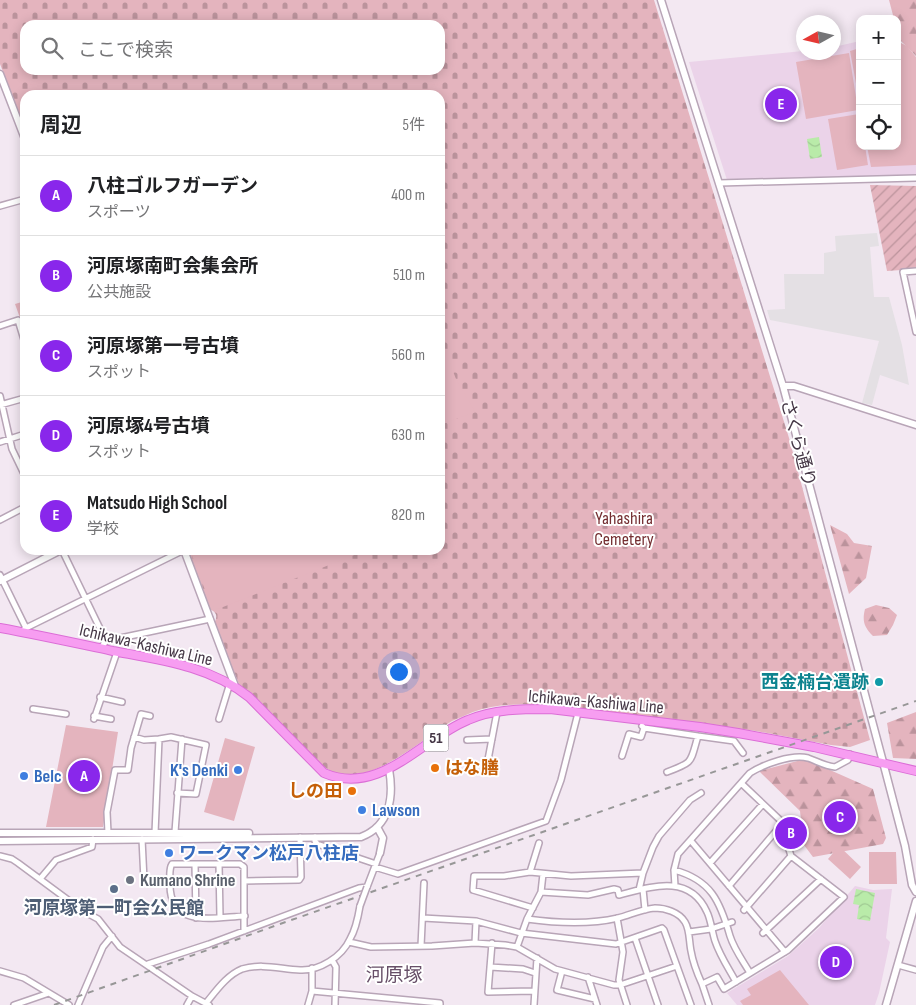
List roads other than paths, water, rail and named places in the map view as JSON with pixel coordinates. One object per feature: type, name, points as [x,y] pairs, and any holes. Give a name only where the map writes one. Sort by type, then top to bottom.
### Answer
[{"type":"main road","name":"Ichikawa-Kashiwa Line","points":[[0,628],[24,630],[104,645],[117,652],[188,666],[216,676],[233,685],[262,710],[324,773],[346,780],[389,769],[450,728],[468,719],[497,712],[543,709],[642,724],[729,732],[850,754],[916,771]]},
{"type":"street","name":"さくら通り","points":[[661,0],[783,386],[905,846],[912,885],[916,892]]},
{"type":"street","points":[[0,74],[20,126]]},
{"type":"street","points":[[719,183],[916,178]]},
{"type":"street","points":[[0,206],[20,200]]},
{"type":"street","points":[[916,271],[902,272],[916,332]]},
{"type":"street","points":[[0,326],[18,320],[20,327]]},
{"type":"street","points":[[783,386],[794,386],[916,425]]},
{"type":"street","points":[[0,396],[12,449],[20,466]]},
{"type":"street","points":[[1,405],[20,399]]},
{"type":"street","points":[[0,442],[20,435]]},
{"type":"street","points":[[0,520],[20,510]]},
{"type":"street","points":[[51,555],[1,579],[24,630],[174,555]]},
{"type":"street","points":[[64,555],[86,598],[104,645],[210,619]]},
{"type":"street","points":[[186,555],[233,685],[219,719]]},
{"type":"street","points":[[111,720],[94,718],[117,652]]},
{"type":"street","points":[[100,697],[122,702]]},
{"type":"street","points":[[33,709],[66,714]]},
{"type":"street","points":[[487,765],[497,712]]},
{"type":"street","points":[[315,837],[317,844],[398,874],[546,821],[561,780],[578,713]]},
{"type":"street","points":[[108,833],[107,812],[115,770],[128,770],[131,748],[141,714],[150,716]]},
{"type":"street","points":[[622,756],[629,734],[641,737],[642,724],[698,736],[734,741],[743,754]]},
{"type":"street","points":[[667,772],[686,765],[691,761],[698,736]]},
{"type":"street","points":[[134,737],[144,740],[171,737],[206,745],[196,794],[177,793]]},
{"type":"street","points":[[468,740],[492,738]]},
{"type":"street","points":[[155,833],[159,739]]},
{"type":"street","points":[[174,832],[182,740]]},
{"type":"street","points":[[675,886],[674,870],[678,854],[750,773],[790,758],[808,758],[835,767],[848,760],[850,754]]},
{"type":"street","points":[[0,840],[361,837],[377,827],[385,818],[389,809],[391,784],[389,769]]},
{"type":"street","points":[[702,984],[717,977],[724,989],[750,974],[785,952],[844,896],[791,856],[782,824],[741,784]]},
{"type":"street","points":[[645,910],[641,889],[653,846],[659,836],[690,800],[701,794]]},
{"type":"street","points":[[710,864],[763,804]]},
{"type":"street","points":[[729,886],[782,824]]},
{"type":"street","points":[[0,833],[353,834],[377,827]]},
{"type":"street","points":[[0,856],[12,859],[82,911],[98,919],[120,947],[148,964],[192,996],[208,1004],[228,978],[240,970],[258,965],[302,970],[332,960],[349,942],[356,926],[360,906],[380,853],[383,838],[377,827]]},
{"type":"street","points":[[244,881],[300,880],[300,837]]},
{"type":"street","points":[[40,879],[56,860],[92,847],[93,839]]},
{"type":"street","points":[[142,839],[144,880],[170,880]]},
{"type":"street","points":[[690,841],[729,886],[745,908],[785,952]]},
{"type":"street","points":[[530,872],[539,843]]},
{"type":"street","points":[[745,908],[791,856]]},
{"type":"street","points":[[244,931],[245,916],[244,867],[242,865],[172,864],[170,868],[171,899],[176,909],[185,916],[196,918],[245,916]]},
{"type":"street","points":[[195,864],[196,918]]},
{"type":"street","points":[[220,864],[220,917]]},
{"type":"street","points":[[674,870],[690,874],[708,888],[718,901],[730,924],[730,937],[739,948],[750,974]]},
{"type":"street","points":[[533,908],[473,890],[474,876],[504,876],[530,872],[571,876],[644,873]]},
{"type":"street","points":[[517,948],[527,919],[541,892],[543,874]]},
{"type":"street","points":[[765,931],[821,879]]},
{"type":"street","points":[[421,946],[424,883]]},
{"type":"street","points":[[541,892],[588,895],[614,889],[618,890],[619,895],[664,885],[675,886],[689,891],[696,896],[708,912],[717,947],[736,982]]},
{"type":"street","points":[[148,964],[367,887]]},
{"type":"street","points":[[886,1005],[916,901]]},
{"type":"street","points":[[527,919],[550,922],[588,922],[617,918],[655,908],[676,913],[685,921],[689,932],[694,967],[702,984],[708,1005]]},
{"type":"street","points":[[423,918],[476,921],[521,933],[616,944],[662,928],[690,1005]]},
{"type":"street","points":[[617,918],[623,952],[619,980],[627,1005]]},
{"type":"street","points":[[475,943],[476,921]]},
{"type":"street","points":[[689,932],[730,924]]},
{"type":"street","points":[[78,1005],[103,947],[112,936]]},
{"type":"street","points":[[635,938],[658,1005]]},
{"type":"street","points":[[349,942],[371,946],[492,943],[517,948],[555,969],[614,985],[620,985],[677,966]]},
{"type":"street","points":[[492,943],[488,992],[534,991]]},
{"type":"street","points":[[534,1005],[537,958]]},
{"type":"street","points":[[332,960],[336,967],[335,1005]]},
{"type":"street","points":[[898,965],[916,970]]},
{"type":"street","points":[[308,1005],[312,991],[312,968]]},
{"type":"street","points":[[490,968],[524,969],[535,973]]},
{"type":"street","points":[[0,971],[18,975],[69,1005]]},
{"type":"street","points":[[562,971],[558,990],[595,999]]},
{"type":"street","points":[[588,977],[597,1005]]},
{"type":"street","points":[[312,991],[403,1003],[440,1003],[440,1005]]},
{"type":"street","points":[[14,1005],[49,993]]},
{"type":"street","points":[[187,1005],[192,996]]},
{"type":"street","points":[[370,998],[370,1005]]},
{"type":"water","points":[[819,137],[822,157],[810,159],[807,139]]},
{"type":"water","points":[[856,889],[875,893],[870,921],[857,919],[859,905],[853,904]]},
{"type":"railway","points":[[54,1005],[916,701]]},
{"type":"place","name":"Matsudo High School","points":[[781,104]]},
{"type":"place","name":"西金楠台遺跡","points":[[879,682]]},
{"type":"place","name":"はな膳","points":[[435,768]]},
{"type":"place","name":"K's Denki","points":[[238,770]]},
{"type":"place","name":"Belc","points":[[24,776]]},
{"type":"place","name":"八柱ゴルフガーデン","points":[[84,776]]},
{"type":"place","name":"しの田","points":[[352,791]]},
{"type":"place","name":"Lawson","points":[[362,810]]},
{"type":"place","name":"河原塚第一号古墳","points":[[840,817]]},
{"type":"place","name":"河原塚南町会集会所","points":[[791,833]]},
{"type":"place","name":"ワークマン松戸八柱店","points":[[169,853]]},
{"type":"place","name":"Kumano Shrine","points":[[130,880]]},
{"type":"place","name":"河原塚第一町会公民館","points":[[114,889]]},
{"type":"place","name":"河原塚4号古墳","points":[[836,962]]},
{"type":"district","name":"河原塚","points":[[394,975]]},
{"type":"park label","name":"Yahashira Cemetery","points":[[624,528]]}]
